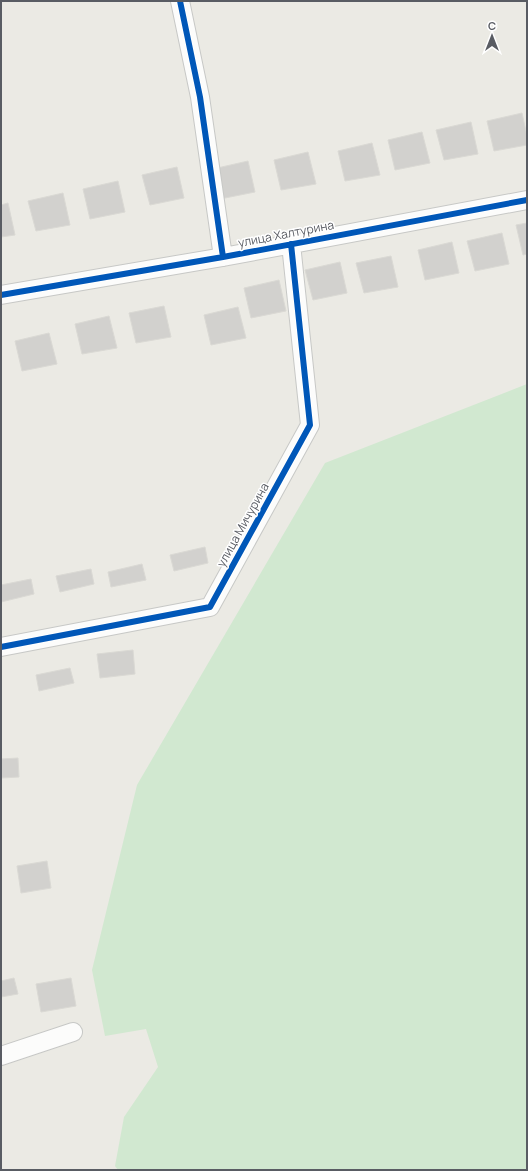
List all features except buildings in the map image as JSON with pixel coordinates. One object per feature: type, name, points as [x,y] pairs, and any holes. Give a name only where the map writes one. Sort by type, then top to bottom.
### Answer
[{"type":"street","points":[[180,1],[200,97],[223,257]]},
{"type":"street","name":"улица Халтурина","points":[[1,295],[223,257],[527,200]]},
{"type":"street","name":"улица Мичурина","points":[[1,646],[210,608],[310,425],[291,244]]},
{"type":"street","points":[[1,1056],[73,1032]]},
{"type":"green space","points":[[527,384],[527,1170],[118,1170],[115,1166],[124,1117],[158,1067],[146,1029],[105,1036],[92,970],[137,785],[325,463]]},
{"type":"cycle path","points":[[180,1],[200,97],[223,257]]},
{"type":"cycle path","points":[[1,295],[223,257],[527,200]]},
{"type":"cycle path","points":[[1,647],[210,607],[310,425],[291,244]]}]
